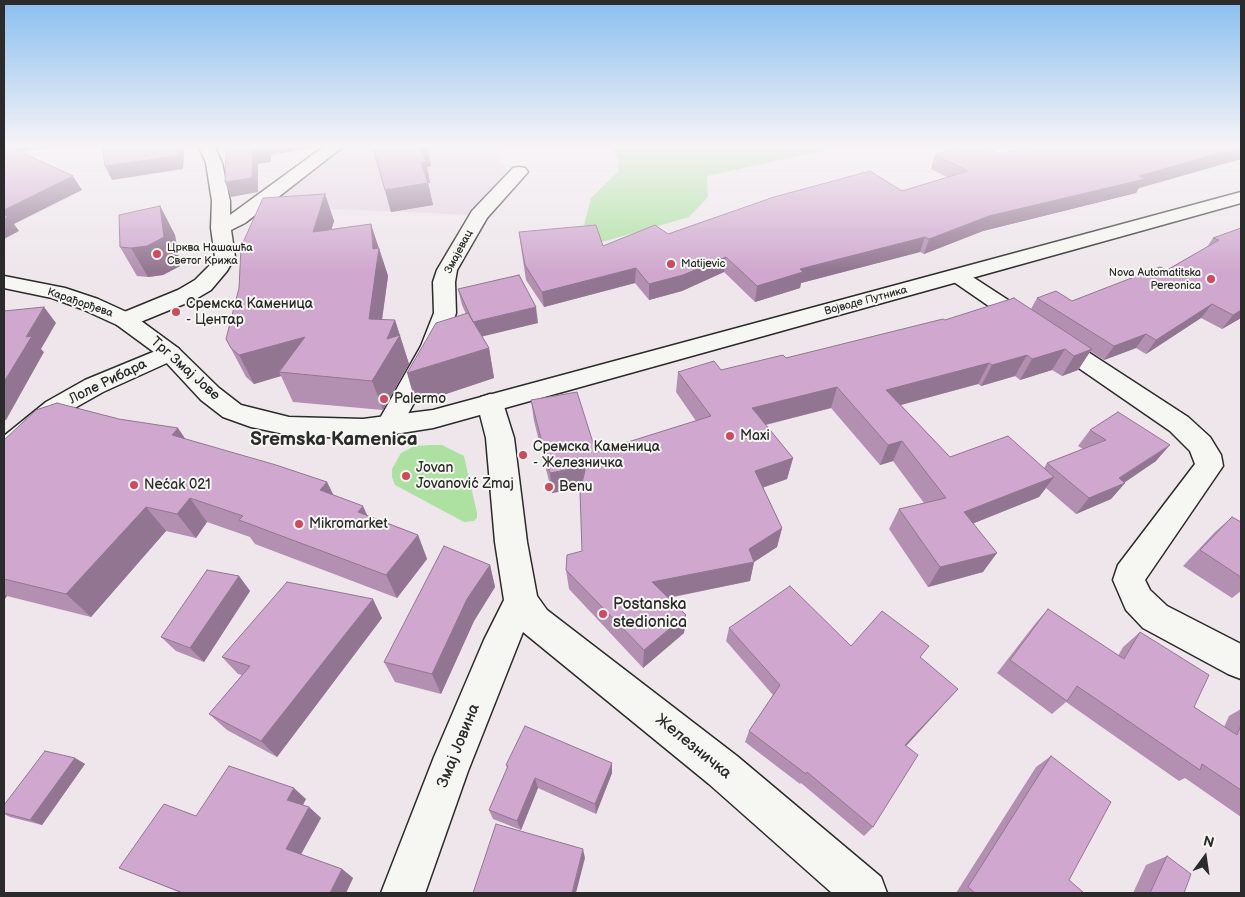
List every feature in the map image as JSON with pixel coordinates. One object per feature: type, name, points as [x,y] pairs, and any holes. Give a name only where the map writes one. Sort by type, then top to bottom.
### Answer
[{"type":"street","points":[[126,320],[186,295],[203,285],[213,276],[225,257],[218,187]]},
{"type":"street","points":[[221,228],[238,219],[281,187]]},
{"type":"street","name":"Змајевац","points":[[388,427],[433,346],[445,312],[444,282],[447,270],[479,215],[505,187]]},
{"type":"street","name":"Војводе Путника","points":[[490,403],[1241,197]]},
{"type":"street","points":[[958,276],[1193,434],[1208,455],[1209,466],[1129,575],[1129,580],[1138,600],[1155,617],[1241,662]]},
{"type":"street","name":"Карађорђева","points":[[4,282],[57,292],[126,320]]},
{"type":"street","name":"Трг Змај Јове","points":[[126,320],[170,353],[210,394],[232,411],[270,423],[339,430],[388,427],[432,419],[490,403]]},
{"type":"street","name":"Лоле Рибара","points":[[8,444],[55,408],[94,386],[170,353]]},
{"type":"street","points":[[490,403],[500,438],[511,542],[521,601]]},
{"type":"street","name":"Змај Јовина","points":[[403,893],[452,762],[501,640],[521,601]]},
{"type":"street","name":"Железничка","points":[[521,601],[536,621],[723,770],[865,893]]},
{"type":"shaded area","points":[[292,187],[493,187],[469,215],[268,206]]},
{"type":"green space","points":[[603,187],[708,187],[708,197],[689,217],[602,242],[584,225],[591,198]]},
{"type":"green space","points":[[442,445],[464,456],[477,513],[477,518],[474,521],[464,522],[395,485],[392,469],[401,453],[415,446]]},
{"type":"building","points":[[4,187],[51,187],[4,210]]},
{"type":"building","points":[[384,187],[404,187],[385,190]]},
{"type":"building","points":[[811,187],[895,187],[902,191],[916,187],[1112,187],[989,216],[929,239],[925,237],[800,269],[803,272],[757,286],[726,257],[683,275],[649,284],[636,268],[542,292],[525,265],[519,232],[596,225],[603,246],[655,225],[668,234],[774,197]]},
{"type":"building","points":[[325,194],[313,232],[371,224],[373,249],[379,248],[369,319],[395,320],[387,339],[400,335],[372,381],[279,372],[305,337],[239,355],[231,348],[226,339],[239,288],[241,247],[263,198]]},
{"type":"building","points":[[160,206],[164,237],[147,246],[120,247],[119,215]]},
{"type":"building","points":[[1241,228],[1241,310],[1233,315],[1212,304],[1156,340],[1146,334],[1114,346],[1037,298],[1056,291],[1072,301],[1160,267],[1167,270],[1219,240],[1213,238]]},
{"type":"building","points":[[519,275],[536,307],[473,322],[458,289]]},
{"type":"building","points":[[1014,298],[1092,349],[1074,356],[1065,349],[1032,359],[1027,355],[886,390],[950,457],[1008,436],[1054,477],[964,512],[997,553],[940,567],[899,509],[946,498],[902,441],[888,445],[837,387],[752,408],[793,458],[755,471],[782,528],[749,549],[754,562],[652,582],[686,615],[644,650],[566,570],[567,555],[582,551],[580,492],[586,466],[550,473],[531,400],[577,392],[596,452],[711,416],[678,372],[714,361],[721,370],[783,355],[786,358],[945,320]]},
{"type":"building","points":[[44,307],[26,337],[32,336],[4,382],[4,311]]},
{"type":"building","points":[[468,313],[489,348],[407,373],[436,323]]},
{"type":"building","points":[[57,403],[119,419],[178,428],[172,435],[327,482],[320,490],[363,506],[358,512],[418,535],[386,575],[239,520],[243,516],[190,498],[177,514],[146,507],[66,594],[4,579],[4,440],[36,410]]},
{"type":"building","points":[[1118,412],[1170,445],[1119,478],[1125,483],[1089,498],[1047,463],[1106,440],[1090,430]]},
{"type":"building","points":[[1232,517],[1241,522],[1241,577],[1200,550]]},
{"type":"building","points":[[444,546],[490,565],[467,599],[432,674],[384,662]]},
{"type":"building","points":[[207,570],[239,576],[190,648],[161,637]]},
{"type":"building","points":[[287,582],[373,599],[261,741],[209,714],[250,666],[222,657]]},
{"type":"building","points":[[790,586],[851,646],[882,611],[929,646],[920,657],[958,689],[905,745],[918,755],[873,827],[807,772],[806,774],[749,731],[780,685],[729,628]]},
{"type":"building","points":[[1048,609],[1124,659],[1140,632],[1209,675],[1194,707],[1237,735],[1241,725],[1241,790],[1202,764],[1200,770],[1077,686],[1067,701],[1010,660]]},
{"type":"building","points":[[525,726],[612,763],[595,804],[535,778],[517,821],[489,810],[508,766],[506,765]]},
{"type":"building","points":[[45,751],[75,758],[30,820],[4,813],[4,805]]},
{"type":"building","points":[[1051,756],[1111,802],[1069,880],[1084,893],[975,893],[968,887]]},
{"type":"building","points":[[229,766],[294,788],[287,800],[309,807],[286,849],[342,869],[330,893],[183,893],[119,868],[164,804],[196,816]]},
{"type":"building","points":[[496,824],[583,849],[572,893],[473,893]]},
{"type":"building","points":[[1167,856],[1191,874],[1184,893],[1150,893]]},
{"type":"place","name":"Црква Нашашћа Светог Крижа","points":[[157,254]]},
{"type":"place","name":"Matijevic","points":[[671,264]]},
{"type":"place","name":"Nova Automatitska Pereonica","points":[[1211,279]]},
{"type":"place","name":"Сремска Каменица - Центар","points":[[176,312]]},
{"type":"place","name":"Palermo","points":[[384,399]]},
{"type":"place","name":"Maxi","points":[[730,436]]},
{"type":"place","name":"Сремска Каменица - Железничка","points":[[523,455]]},
{"type":"place","name":"Jovan Jovanović Zmaj","points":[[406,476]]},
{"type":"place","name":"Nećak 021","points":[[134,485]]},
{"type":"place","name":"Benu","points":[[549,487]]},
{"type":"place","name":"Mikromarket","points":[[299,524]]},
{"type":"place","name":"Postanska stedionica","points":[[603,614]]},
{"type":"district","name":"Sremska Kamenica","points":[[334,440]]}]
